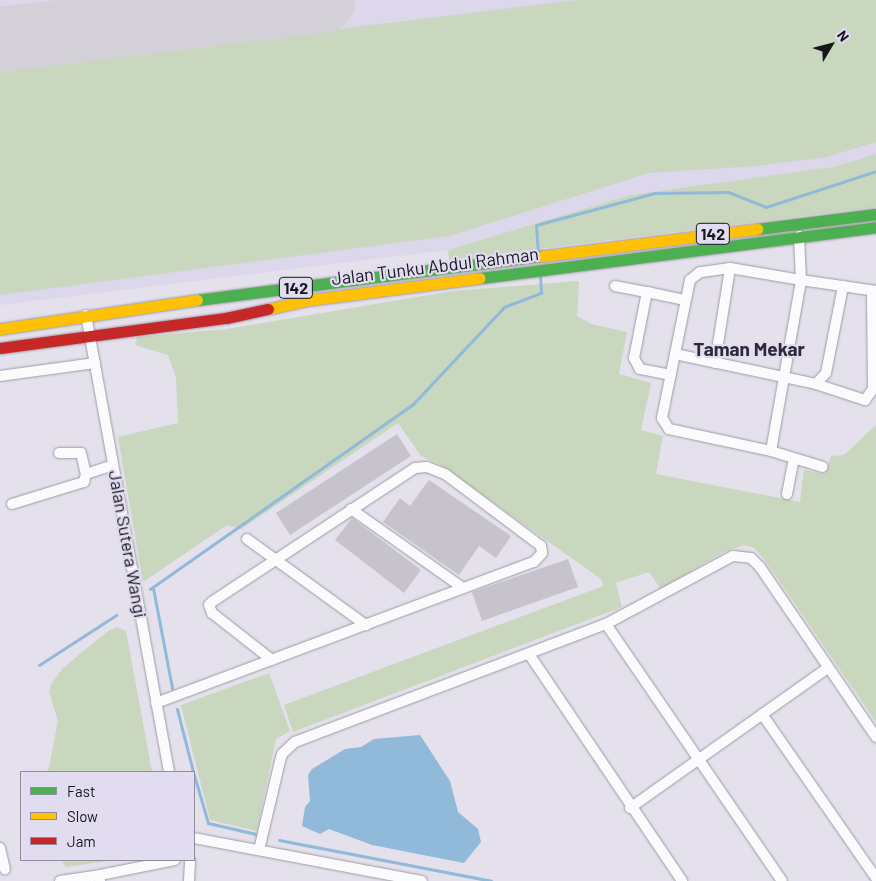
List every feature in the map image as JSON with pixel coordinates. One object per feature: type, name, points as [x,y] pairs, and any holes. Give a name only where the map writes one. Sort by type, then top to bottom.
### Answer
[{"type":"main road","name":"Jalan Tunku Abdul Rahman","points":[[0,329],[86,315],[549,254],[876,214]]},
{"type":"main road","name":"Jalan Tunku Abdul Rahman","points":[[0,348],[226,318],[309,300],[876,227]]},
{"type":"street","points":[[771,452],[786,378],[801,280],[799,236]]},
{"type":"street","points":[[715,363],[730,268]]},
{"type":"street","points":[[676,354],[816,384],[861,400],[869,396],[873,389],[874,291],[730,268],[694,275],[685,300],[662,418],[669,429],[771,452],[823,467]]},
{"type":"street","points":[[615,286],[685,300]]},
{"type":"street","points":[[816,384],[826,373],[843,286]]},
{"type":"street","points":[[648,292],[636,364],[640,370],[670,375]]},
{"type":"street","name":"Jalan Sutera Wangi","points":[[86,315],[169,771]]},
{"type":"street","points":[[0,376],[95,363]]},
{"type":"street","points":[[12,504],[84,482],[86,474],[81,453],[59,453]]},
{"type":"street","points":[[787,494],[794,459]]},
{"type":"street","points":[[86,474],[114,466]]},
{"type":"street","points":[[156,703],[272,660],[366,625],[463,588],[534,562],[542,553],[541,546],[445,474],[427,466],[406,473],[209,605],[212,613],[272,660]]},
{"type":"street","points":[[352,509],[463,588]]},
{"type":"street","points":[[247,538],[366,625]]},
{"type":"street","points":[[259,850],[282,754],[295,742],[415,694],[529,654],[606,624],[733,556],[742,555],[760,567],[876,737]]},
{"type":"street","points":[[606,624],[782,881]]},
{"type":"street","points":[[529,654],[630,808],[682,881]]},
{"type":"street","points":[[630,808],[828,668]]},
{"type":"street","points":[[762,714],[876,878]]},
{"type":"street","points":[[195,838],[422,881]]},
{"type":"street","points":[[0,848],[5,869]]},
{"type":"street","points":[[60,881],[100,878],[171,861]]},
{"type":"street","points":[[189,881],[190,861]]},
{"type":"shaded area","points":[[0,0],[876,0],[876,154],[833,167],[630,195],[448,250],[0,305]]},
{"type":"green space","points":[[577,0],[876,0],[876,142],[827,157],[755,166],[649,173],[449,236],[0,295],[0,70]]},
{"type":"green space","points":[[876,154],[876,207],[449,260],[448,250],[630,195],[833,167]]},
{"type":"green space","points":[[579,281],[577,316],[591,324],[627,332],[619,374],[651,383],[641,430],[663,436],[656,474],[800,502],[804,470],[825,474],[831,456],[844,455],[876,425],[876,722],[764,559],[754,548],[744,545],[722,553],[661,589],[649,572],[616,583],[622,607],[293,732],[284,705],[601,587],[603,584],[601,579],[439,464],[421,456],[398,423],[241,529],[227,525],[143,582],[118,437],[178,423],[176,377],[168,355],[135,345],[137,337],[227,329],[453,291]]},
{"type":"green space","points":[[117,627],[126,631],[152,771],[48,771],[58,721],[49,691],[52,683],[63,668],[108,631]]},
{"type":"green space","points":[[269,673],[290,731],[276,739],[257,831],[210,820],[181,705]]},
{"type":"green space","points":[[62,861],[108,861],[66,867]]},
{"type":"water","points":[[420,735],[450,781],[458,812],[478,829],[481,842],[464,863],[372,845],[329,829],[320,834],[302,826],[305,807],[310,801],[308,775],[312,769],[345,749],[361,747],[374,739]]},
{"type":"building","points":[[397,434],[411,456],[290,535],[276,513]]},
{"type":"building","points":[[429,480],[511,536],[496,558],[479,546],[459,575],[383,522],[400,498],[410,506]]},
{"type":"building","points":[[352,518],[421,570],[404,593],[335,540]]},
{"type":"building","points":[[568,559],[578,587],[482,621],[472,592]]},
{"type":"waterway","points":[[538,253],[536,225],[655,193],[728,192],[766,207],[876,171]]},
{"type":"waterway","points":[[150,589],[413,404],[504,307],[541,293],[540,274]]},
{"type":"waterway","points":[[153,588],[172,688]]},
{"type":"waterway","points":[[39,665],[116,615]]},
{"type":"waterway","points":[[177,709],[193,771]]},
{"type":"waterway","points":[[195,778],[208,823],[256,834]]},
{"type":"waterway","points":[[279,840],[491,881]]},
{"type":"runway","points":[[0,39],[323,0]]},
{"type":"traffic: fast","points":[[757,229],[876,214]]},
{"type":"traffic: fast","points":[[480,278],[876,227]]},
{"type":"traffic: fast","points":[[197,300],[542,256]]},
{"type":"traffic: slow","points":[[542,256],[757,229]]},
{"type":"traffic: slow","points":[[268,309],[309,300],[480,278]]},
{"type":"traffic: slow","points":[[0,329],[197,300]]},
{"type":"traffic: jam","points":[[0,348],[226,318],[268,309]]},
{"type":"district","name":"Taman Mekar","points":[[749,349]]}]
